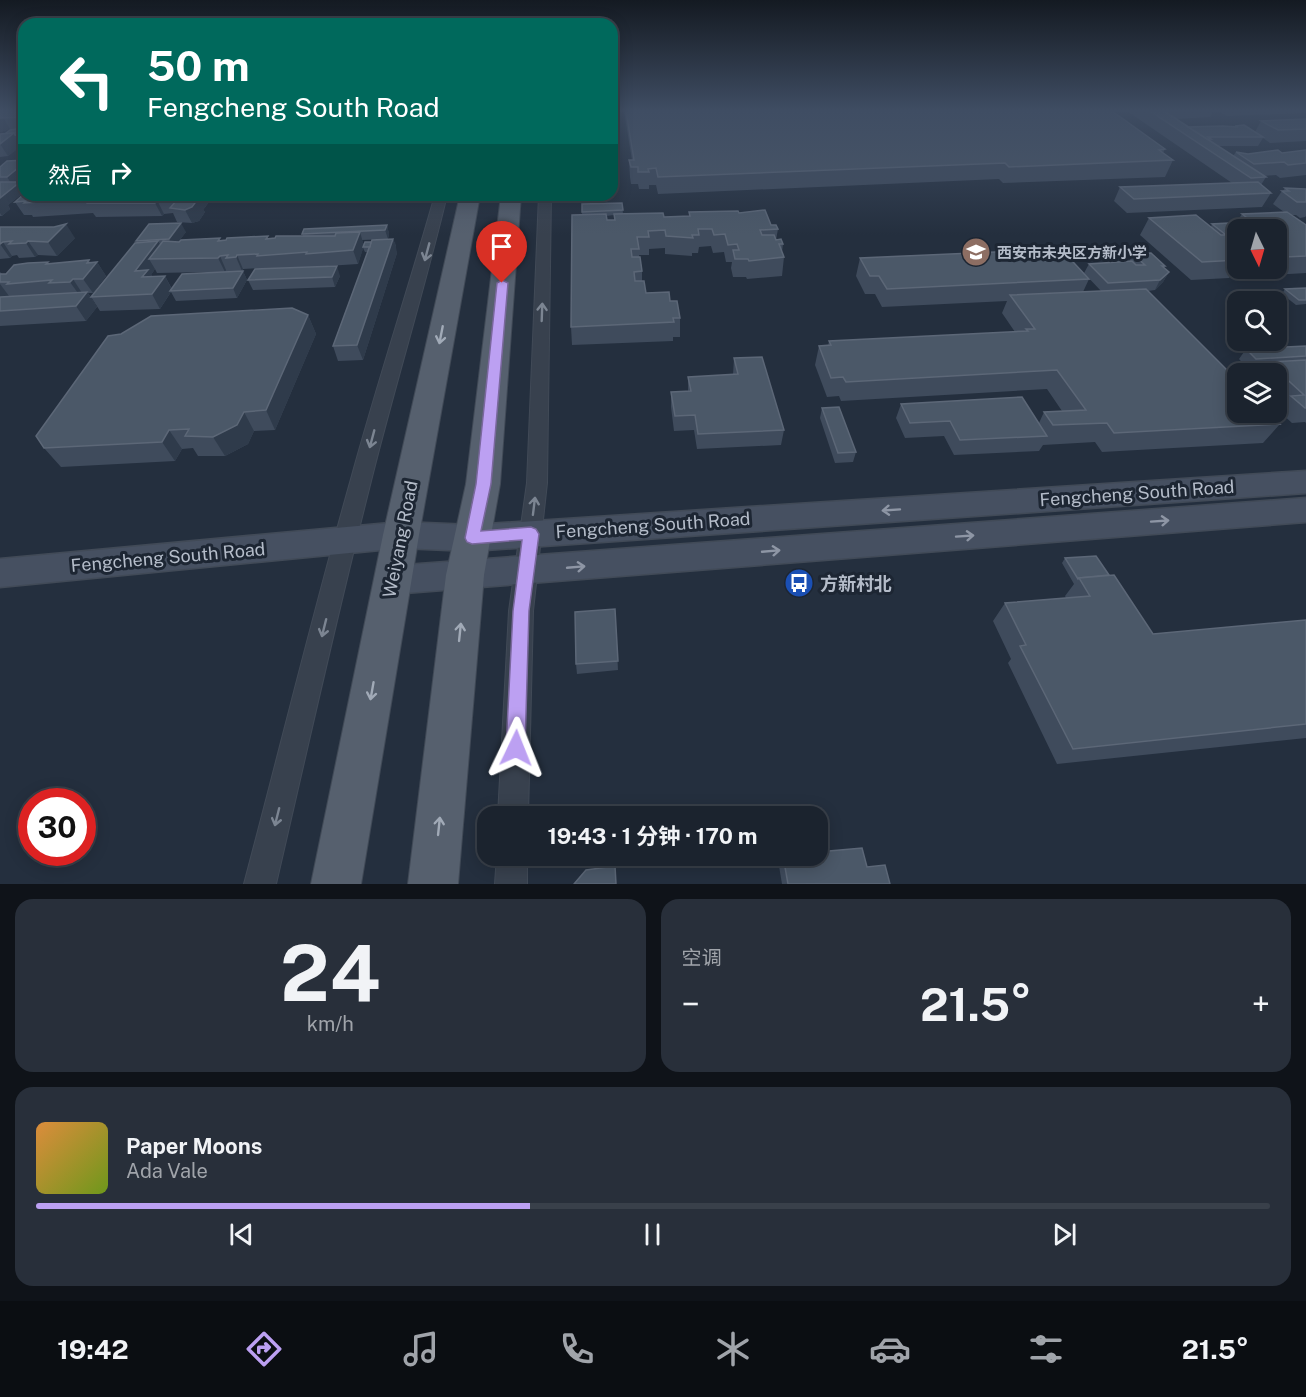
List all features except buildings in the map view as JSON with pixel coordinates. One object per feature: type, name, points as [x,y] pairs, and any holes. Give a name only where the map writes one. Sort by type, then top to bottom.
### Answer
[{"type":"main road","name":"Weiyang Road","points":[[336,884],[392,580],[469,201]]},
{"type":"main road","points":[[433,884],[465,575],[483,484],[510,201]]},
{"type":"street","points":[[260,884],[345,540],[386,386],[415,294],[439,201]]},
{"type":"street","points":[[513,806],[521,611],[537,483],[545,201]]},
{"type":"street","name":"Fengcheng South Road","points":[[0,573],[401,535],[472,538],[1306,482]]},
{"type":"street","name":"Fengcheng South Road","points":[[392,580],[1306,510]]},
{"type":"street","points":[[510,884],[511,866]]},
{"type":"place","name":"西安市未央区方新小学","points":[[976,252]]},
{"type":"place","name":"方新村北","points":[[799,583]]},
{"type":"route","points":[[502,283],[483,484],[472,538],[531,534],[521,611],[516,748]]}]
